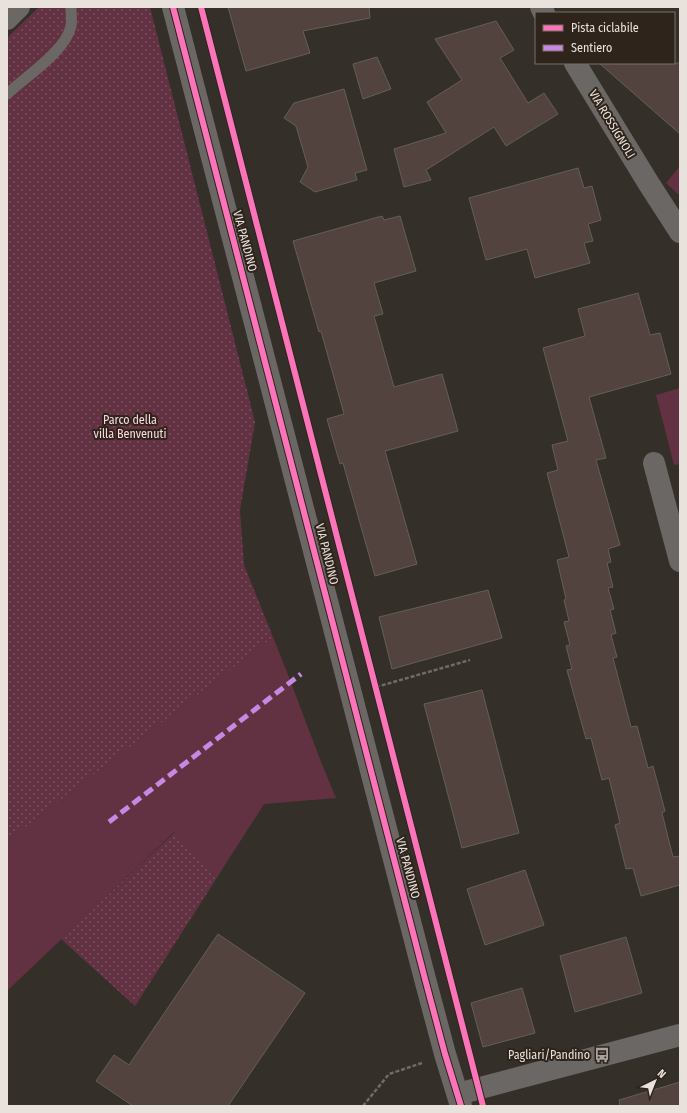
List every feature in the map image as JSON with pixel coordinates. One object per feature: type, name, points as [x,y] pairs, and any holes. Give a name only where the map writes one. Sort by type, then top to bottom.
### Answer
[{"type":"street","points":[[7,19],[19,7]]},
{"type":"street","name":"VIA PANDINO","points":[[173,7],[445,1054],[460,1100]]},
{"type":"street","name":"VIA ROSSIGNOLI","points":[[576,64],[680,232]]},
{"type":"street","name":"VIA ROSSIGNOLI","points":[[649,184],[680,207]]},
{"type":"street","points":[[654,463],[680,561]]},
{"type":"street","points":[[460,1100],[680,1035]]},
{"type":"lane","points":[[7,94],[60,47],[68,36],[71,27],[71,7]]},
{"type":"path","points":[[376,687],[470,660]]},
{"type":"path","points":[[374,679],[378,694]]},
{"type":"path","points":[[363,1106],[389,1074],[445,1054]]},
{"type":"green space","name":"Parco della villa Benvenuti","points":[[39,7],[150,7],[255,422],[240,510],[244,565],[273,637],[7,841],[7,38]]},
{"type":"green space","points":[[680,166],[680,196],[666,183]]},
{"type":"green space","points":[[680,388],[680,464],[674,465],[656,395]]},
{"type":"green space","points":[[273,637],[336,798],[264,804],[216,879],[174,832],[7,991],[7,841]]},
{"type":"green space","points":[[175,832],[216,879],[135,1006],[61,939]]},
{"type":"building","points":[[228,7],[369,7],[370,18],[303,31],[310,53],[246,71]]},
{"type":"building","points":[[496,21],[514,50],[500,58],[528,103],[544,93],[558,114],[506,146],[494,127],[426,170],[431,180],[404,187],[394,149],[446,133],[427,102],[462,80],[435,39]]},
{"type":"building","points":[[377,57],[391,89],[363,99],[353,64]]},
{"type":"building","points":[[680,63],[680,134],[600,64]]},
{"type":"building","points":[[344,89],[367,170],[355,173],[357,180],[315,192],[300,182],[308,167],[296,126],[284,118],[294,103]]},
{"type":"building","points":[[578,168],[584,188],[592,186],[601,220],[588,224],[593,241],[584,243],[590,263],[535,278],[527,249],[486,260],[469,198]]},
{"type":"building","points":[[382,216],[384,220],[400,216],[416,271],[374,283],[383,314],[374,316],[394,387],[442,374],[458,431],[385,451],[417,564],[375,576],[343,463],[340,464],[327,419],[344,414],[321,331],[319,332],[293,241]]},
{"type":"building","points":[[638,293],[650,335],[660,333],[671,374],[589,397],[606,458],[596,460],[620,545],[608,549],[611,562],[607,563],[613,587],[608,588],[614,609],[610,610],[616,633],[611,635],[617,657],[613,658],[631,727],[637,726],[648,768],[653,766],[665,811],[662,813],[673,857],[680,856],[680,885],[641,896],[633,868],[626,869],[615,825],[620,823],[609,778],[602,780],[591,738],[586,739],[567,670],[572,669],[566,646],[570,645],[564,622],[569,621],[564,600],[566,599],[557,560],[569,557],[547,473],[558,470],[552,445],[568,441],[543,348],[585,336],[578,309]]},
{"type":"building","points":[[488,590],[502,638],[392,669],[379,617]]},
{"type":"building","points":[[482,690],[519,833],[462,848],[424,704]]},
{"type":"building","points":[[525,870],[544,925],[485,945],[467,889]]},
{"type":"building","points":[[218,934],[305,993],[228,1106],[133,1106],[96,1081],[114,1055],[129,1065]]},
{"type":"building","points":[[626,937],[642,993],[575,1012],[560,956]]},
{"type":"building","points":[[522,988],[535,1033],[483,1047],[471,1003]]},
{"type":"building","points":[[680,1082],[680,1106],[620,1106],[619,1100]]},
{"type":"marked path","points":[[109,822],[301,674]]},
{"type":"cycle path","points":[[173,7],[425,979],[445,1054],[461,1106]]},
{"type":"cycle path","points":[[201,7],[483,1106]]},
{"type":"place","name":"Pagliari/Pandino","points":[[602,1055]]}]
